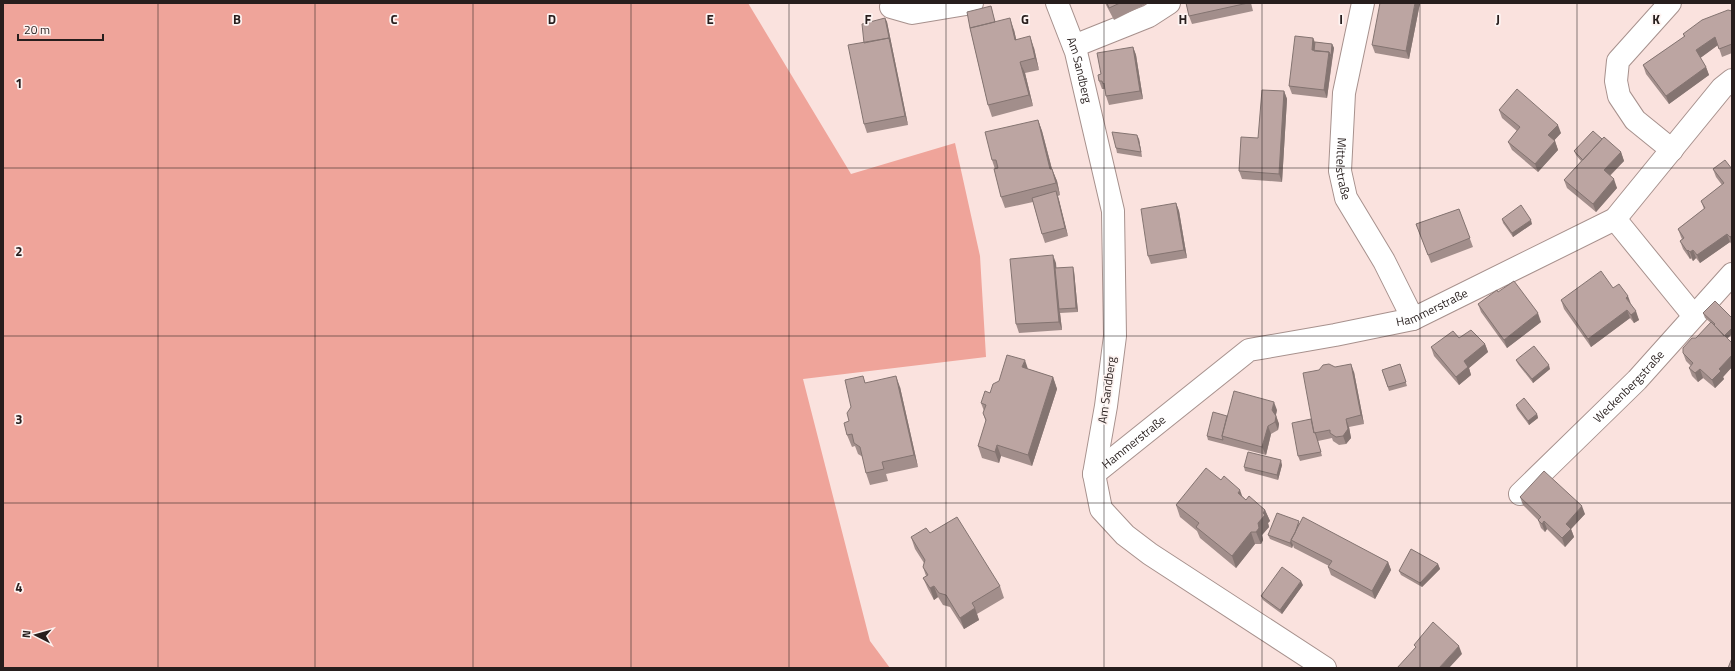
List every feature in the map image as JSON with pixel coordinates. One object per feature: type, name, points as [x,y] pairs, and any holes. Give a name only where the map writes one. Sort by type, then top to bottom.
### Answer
[{"type":"street","points":[[891,7],[912,13],[972,3]]},
{"type":"street","name":"Am Sandberg","points":[[1057,3],[1074,46],[1112,211],[1115,336],[1106,406],[1094,474],[1101,509],[1125,535],[1150,554],[1324,668]]},
{"type":"street","points":[[1074,46],[1149,16],[1169,3]]},
{"type":"street","name":"Mittelstraße","points":[[1363,3],[1344,93],[1340,171],[1346,198],[1384,261],[1413,319]]},
{"type":"street","points":[[1670,3],[1618,61],[1616,81],[1619,96],[1635,120],[1672,150]]},
{"type":"street","name":"Hammerstraße","points":[[1094,474],[1249,350],[1335,335],[1413,319],[1615,219],[1722,88],[1732,80]]},
{"type":"street","points":[[1615,219],[1694,316]]},
{"type":"street","name":"Weckenbergstraße","points":[[1520,494],[1637,380],[1732,274]]},
{"type":"shaded area","points":[[3,3],[748,3],[851,174],[955,143],[980,256],[986,357],[803,379],[870,641],[890,668],[3,668]]},
{"type":"building","points":[[1107,3],[1120,3],[1109,8]]},
{"type":"building","points":[[1186,3],[1248,3],[1189,16]]},
{"type":"building","points":[[1380,3],[1415,3],[1406,51],[1372,45]]},
{"type":"building","points":[[991,6],[995,22],[970,28],[967,12]]},
{"type":"building","points":[[1728,10],[1732,11],[1732,44],[1719,49],[1715,37],[1696,50],[1706,67],[1666,96],[1643,65],[1685,36],[1683,34],[1702,20]]},
{"type":"building","points":[[885,18],[890,42],[889,38],[864,43],[862,24]]},
{"type":"building","points":[[1010,18],[1015,40],[1030,36],[1035,58],[1020,62],[1029,95],[988,105],[970,28]]},
{"type":"building","points":[[1295,36],[1313,38],[1312,50],[1329,52],[1324,90],[1289,86]]},
{"type":"building","points":[[889,38],[905,116],[864,124],[848,45]]},
{"type":"building","points":[[1315,42],[1332,44],[1331,56],[1329,52],[1314,51]]},
{"type":"building","points":[[1133,47],[1140,91],[1106,96],[1104,83],[1103,84],[1102,81],[1099,81],[1098,75],[1101,74],[1097,53]]},
{"type":"building","points":[[1517,89],[1558,125],[1548,135],[1555,141],[1535,164],[1508,142],[1520,127],[1499,110]]},
{"type":"building","points":[[1262,90],[1284,91],[1279,174],[1239,171],[1241,137],[1258,138]]},
{"type":"building","points":[[1038,120],[1050,169],[1052,169],[1056,183],[1001,197],[994,169],[998,168],[996,160],[992,160],[985,132]]},
{"type":"building","points":[[1593,131],[1602,139],[1583,160],[1574,151]]},
{"type":"building","points":[[1112,132],[1137,135],[1141,152],[1116,148]]},
{"type":"building","points":[[1604,137],[1621,152],[1604,170],[1614,179],[1593,204],[1564,180]]},
{"type":"building","points":[[1725,160],[1732,169],[1732,235],[1730,237],[1727,234],[1697,255],[1693,250],[1690,252],[1688,250],[1687,251],[1680,241],[1684,238],[1678,229],[1705,208],[1701,201],[1724,183],[1713,169]]},
{"type":"building","points":[[1056,191],[1065,228],[1042,234],[1032,198]]},
{"type":"building","points":[[1176,203],[1184,250],[1148,256],[1141,209]]},
{"type":"building","points":[[1521,205],[1531,220],[1512,233],[1502,219]]},
{"type":"building","points":[[1459,209],[1470,238],[1428,255],[1416,224]]},
{"type":"building","points":[[1053,255],[1059,322],[1016,324],[1010,259]]},
{"type":"building","points":[[1073,267],[1076,308],[1059,309],[1055,268]]},
{"type":"building","points":[[1601,271],[1613,288],[1619,284],[1628,296],[1626,298],[1636,311],[1631,315],[1627,310],[1588,339],[1561,300]]},
{"type":"building","points":[[1514,281],[1538,313],[1504,340],[1478,304],[1497,290],[1498,292]]},
{"type":"building","points":[[1715,301],[1732,318],[1732,328],[1724,336],[1714,325],[1715,324],[1703,313]]},
{"type":"building","points":[[1711,322],[1732,343],[1732,355],[1719,369],[1721,371],[1712,380],[1700,369],[1695,373],[1689,368],[1693,363],[1683,353],[1683,348],[1692,338],[1696,338]]},
{"type":"building","points":[[1471,330],[1485,344],[1464,361],[1468,367],[1456,377],[1431,347],[1453,331],[1459,338]]},
{"type":"building","points":[[1534,346],[1549,365],[1532,379],[1516,360]]},
{"type":"building","points":[[1007,355],[1025,360],[1022,367],[1053,377],[1028,455],[997,445],[995,452],[978,446],[986,420],[983,413],[986,405],[981,403],[985,391],[990,393],[993,384],[999,381]]},
{"type":"building","points":[[1329,364],[1335,367],[1351,364],[1361,415],[1346,419],[1348,429],[1343,436],[1336,437],[1330,433],[1330,430],[1314,433],[1303,373],[1319,370],[1323,365]]},
{"type":"building","points":[[1400,364],[1406,382],[1388,387],[1382,370]]},
{"type":"building","points":[[863,376],[865,383],[896,376],[914,455],[882,462],[884,469],[866,473],[860,447],[854,443],[852,434],[847,435],[844,423],[849,421],[847,413],[851,407],[845,380]]},
{"type":"building","points":[[1234,391],[1274,402],[1272,410],[1276,416],[1275,422],[1268,426],[1262,447],[1222,436]]},
{"type":"building","points":[[1524,398],[1537,414],[1528,421],[1516,405]]},
{"type":"building","points":[[1213,412],[1227,416],[1222,436],[1223,440],[1207,436]]},
{"type":"building","points":[[1311,419],[1321,452],[1298,456],[1292,423]]},
{"type":"building","points":[[1248,452],[1281,460],[1277,475],[1244,467]]},
{"type":"building","points":[[1206,468],[1221,480],[1224,476],[1240,490],[1238,493],[1246,500],[1249,496],[1265,510],[1263,513],[1265,515],[1258,523],[1259,528],[1256,532],[1251,532],[1232,556],[1196,527],[1199,523],[1176,505]]},
{"type":"building","points":[[1544,471],[1582,506],[1566,524],[1571,529],[1562,538],[1544,521],[1542,524],[1538,520],[1541,517],[1520,497]]},
{"type":"building","points":[[1277,513],[1299,521],[1290,543],[1268,535]]},
{"type":"building","points":[[957,517],[1000,586],[972,603],[975,608],[960,618],[946,595],[939,593],[934,586],[930,588],[923,578],[928,575],[923,567],[925,560],[911,537],[926,528],[930,533]]},
{"type":"building","points":[[1303,517],[1388,562],[1372,591],[1328,567],[1332,561],[1291,540]]},
{"type":"building","points":[[1411,549],[1438,564],[1420,583],[1399,571]]},
{"type":"building","points":[[1282,567],[1301,581],[1280,610],[1261,596]]},
{"type":"building","points":[[1433,622],[1459,646],[1439,668],[1397,668],[1416,647],[1414,645]]},
{"type":"building","points":[[1732,658],[1732,668],[1728,668]]}]
